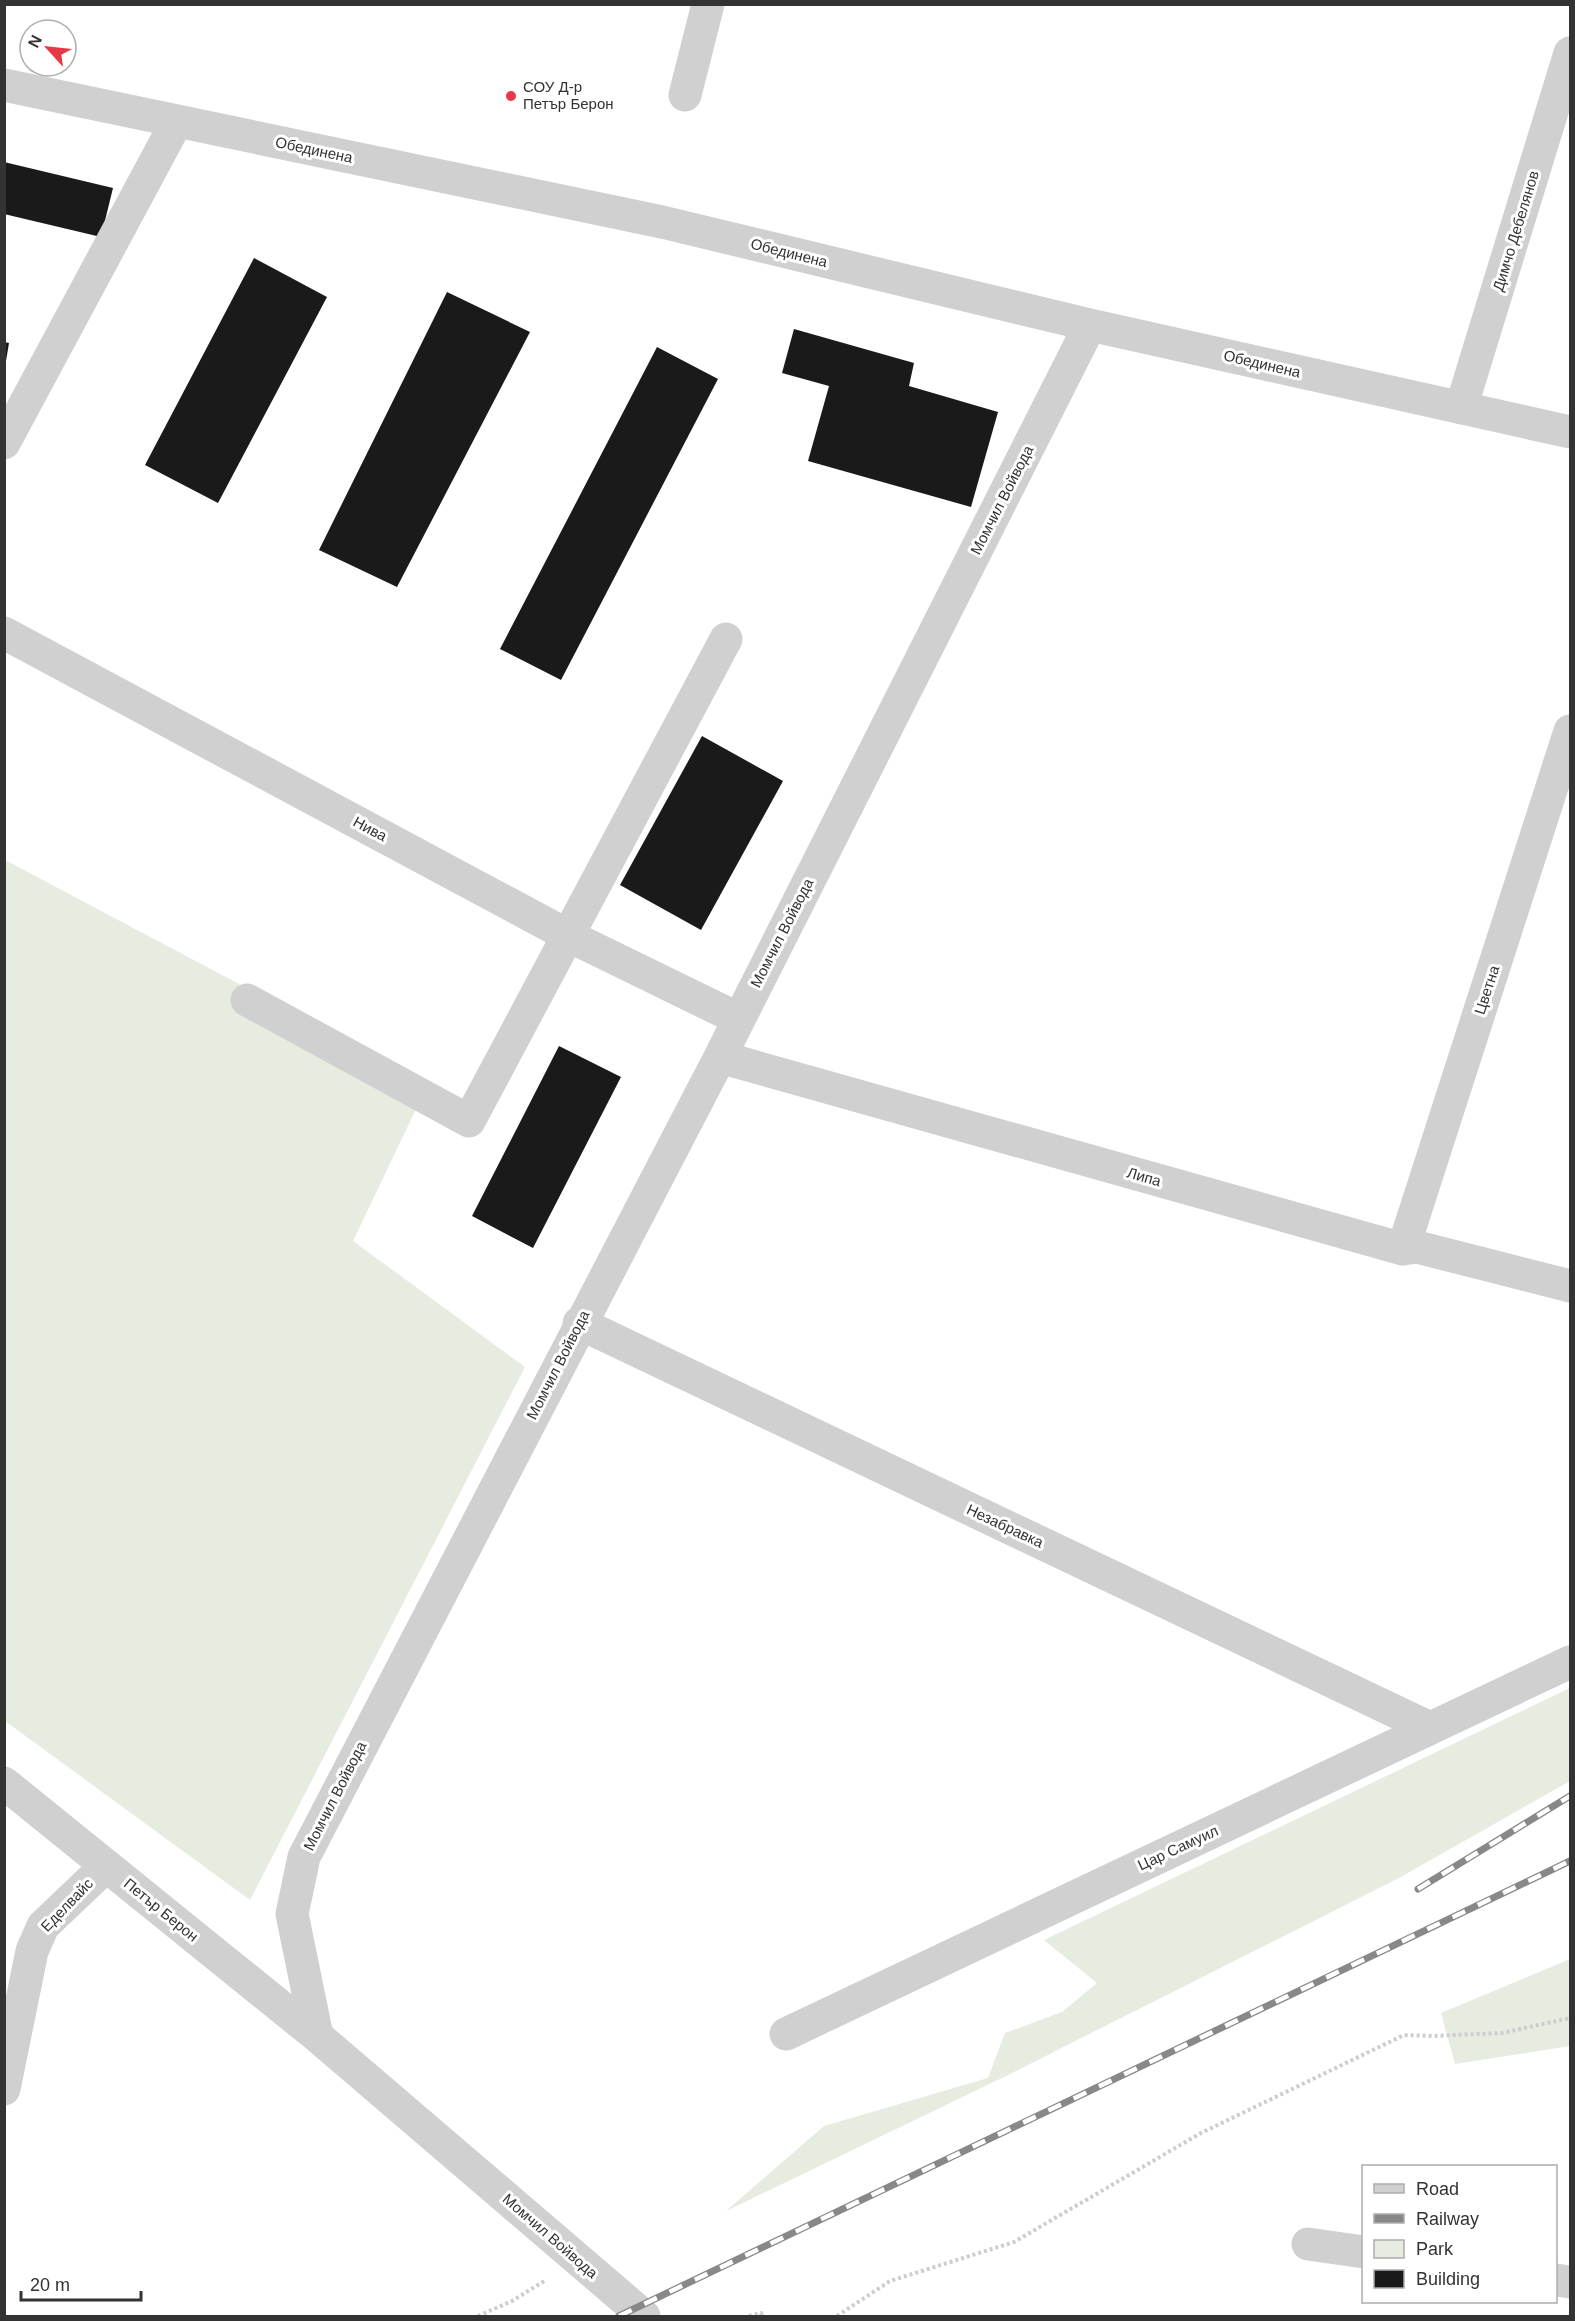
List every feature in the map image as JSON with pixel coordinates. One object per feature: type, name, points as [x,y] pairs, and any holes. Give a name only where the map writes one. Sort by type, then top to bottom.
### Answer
[{"type":"street","points":[[686,95],[708,4]]},
{"type":"street","name":"Димчо Дебелянов","points":[[1461,408],[1570,53]]},
{"type":"street","name":"Обединена","points":[[4,85],[662,222],[1090,326],[1570,432]]},
{"type":"street","points":[[4,443],[177,121]]},
{"type":"street","name":"Момчил Войвода","points":[[644,2316],[317,2036],[292,1914],[304,1857],[579,1323],[720,1057],[1090,326]]},
{"type":"street","name":"Нива","points":[[4,633],[569,936],[739,1019]]},
{"type":"street","points":[[247,1000],[469,1121],[726,639]]},
{"type":"street","name":"Цветна","points":[[1403,1249],[1570,731]]},
{"type":"street","name":"Липа","points":[[720,1057],[1403,1249],[1418,1247],[1570,1286]]},
{"type":"street","name":"Незабравка","points":[[579,1323],[1430,1728]]},
{"type":"street","name":"Цар Самуил","points":[[786,2034],[1570,1662]]},
{"type":"street","name":"Петър Берон","points":[[4,1783],[317,2036]]},
{"type":"street","name":"Еделвайс","points":[[4,2089],[32,1951],[43,1926],[106,1866]]},
{"type":"street","points":[[1308,2244],[1362,2252]]},
{"type":"path","points":[[837,2316],[890,2281],[1014,2242],[1201,2133],[1404,2035],[1502,2033],[1570,2018]]},
{"type":"path","points":[[478,2316],[512,2301],[577,2260]]},
{"type":"path","points":[[749,2316],[761,2313],[762,2316]]},
{"type":"green space","points":[[5,860],[428,1084],[353,1241],[525,1367],[250,1900],[5,1721]]},
{"type":"green space","points":[[1570,1688],[1570,1781],[1399,1878],[1006,2076],[726,2211],[824,2126],[988,2078],[1005,2033],[1062,2012],[1097,1983],[1044,1940]]},
{"type":"green space","points":[[1570,1959],[1570,2046],[1455,2064],[1441,2013]]},
{"type":"building","points":[[4,162],[113,188],[101,237],[4,214]]},
{"type":"building","points":[[254,258],[327,297],[218,503],[145,465]]},
{"type":"building","points":[[447,292],[530,332],[397,587],[319,550]]},
{"type":"building","points":[[794,329],[914,363],[909,386],[998,412],[971,507],[808,461],[829,386],[782,373]]},
{"type":"building","points":[[4,342],[9,343],[6,361],[4,361]]},
{"type":"building","points":[[657,347],[718,379],[561,680],[500,649]]},
{"type":"building","points":[[702,736],[783,781],[701,930],[620,885]]},
{"type":"building","points":[[559,1046],[621,1077],[533,1248],[472,1216]]},
{"type":"railway","points":[[1418,1889],[1570,1796]]},
{"type":"railway","points":[[619,2316],[1570,1861]]},
{"type":"place","name":"СОУ Д-р Петър Берон","points":[[511,96]]}]
